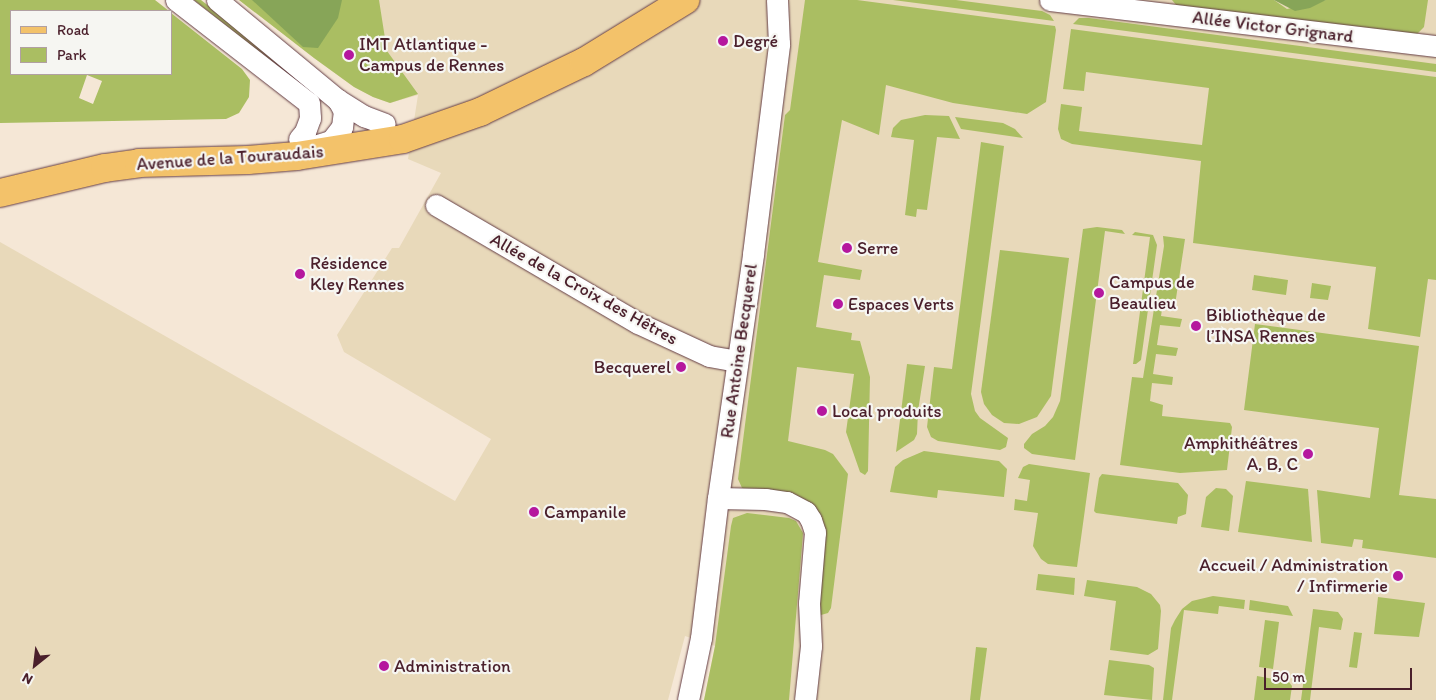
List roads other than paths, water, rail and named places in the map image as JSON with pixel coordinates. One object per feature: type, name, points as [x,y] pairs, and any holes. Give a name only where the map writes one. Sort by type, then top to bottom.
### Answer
[{"type":"main road","name":"Avenue de la Touraudais","points":[[0,193],[105,168],[139,163],[266,159],[402,139],[480,112],[605,50],[685,0]]},
{"type":"main road","name":"Avenue de la Touraudais","points":[[0,173],[27,170],[78,155],[116,148],[224,146],[336,135],[386,124],[540,82]]},
{"type":"street","points":[[176,0],[309,103],[336,135],[362,146]]},
{"type":"street","points":[[217,0],[338,100],[364,116],[386,124]]},
{"type":"street","name":"Rue Antoine Becquerel","points":[[688,700],[701,638],[718,498],[753,254],[779,44],[777,0]]},
{"type":"street","name":"Allée Victor Grignard","points":[[1050,0],[1436,46]]},
{"type":"street","points":[[266,159],[278,152],[320,146],[331,141],[342,127],[345,117],[338,100]]},
{"type":"street","points":[[299,139],[305,132],[310,118],[309,103]]},
{"type":"street","name":"Allée de la Croix des Hêtres","points":[[436,205],[638,323],[709,356],[737,361]]},
{"type":"street","points":[[718,498],[765,498],[787,502],[806,512],[811,520],[815,532],[809,603],[811,646],[805,700]]},
{"type":"place","name":"Degré","points":[[723,41]]},
{"type":"place","name":"IMT Atlantique - Campus de Rennes","points":[[349,55]]},
{"type":"place","name":"Serre","points":[[847,248]]},
{"type":"place","name":"Résidence Kley Rennes","points":[[300,274]]},
{"type":"place","name":"Campus de Beaulieu","points":[[1099,293]]},
{"type":"place","name":"Espaces Verts","points":[[838,304]]},
{"type":"place","name":"Bibliothèque de l’INSA Rennes","points":[[1196,326]]},
{"type":"place","name":"Becquerel","points":[[681,367]]},
{"type":"place","name":"Local produits","points":[[822,411]]},
{"type":"place","name":"Amphithéâtres A, B, C","points":[[1308,454]]},
{"type":"place","name":"Campanile","points":[[534,512]]},
{"type":"place","name":"Accueil / Administration / Infirmerie","points":[[1398,576]]},
{"type":"place","name":"Administration","points":[[384,666]]}]
